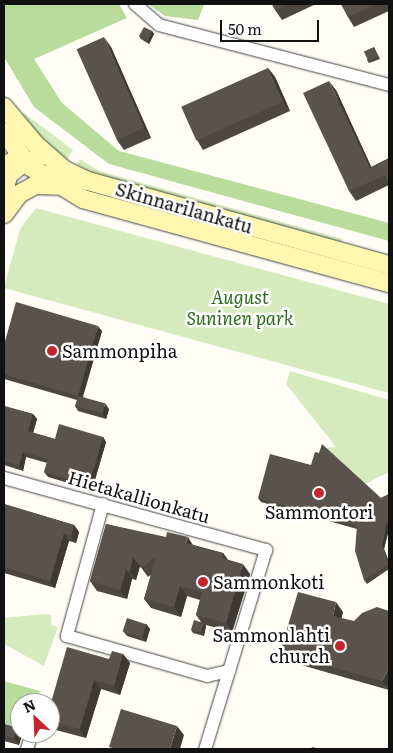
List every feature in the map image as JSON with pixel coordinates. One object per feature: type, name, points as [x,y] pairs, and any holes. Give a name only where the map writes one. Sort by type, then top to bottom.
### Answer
[{"type":"main road","name":"Skinnarilankatu","points":[[4,107],[62,178],[83,199],[389,283]]},
{"type":"main road","name":"Skinnarilankatu","points":[[5,133],[28,162],[62,178],[88,181],[389,265]]},
{"type":"main road","points":[[5,133],[11,149],[11,193]]},
{"type":"main road","points":[[4,214],[11,193],[28,162],[29,138]]},
{"type":"main road","points":[[10,174],[28,162]]},
{"type":"main road","points":[[11,193],[62,178]]},
{"type":"street","points":[[135,4],[159,25],[389,85]]},
{"type":"street","name":"Hietakallionkatu","points":[[4,478],[266,550],[229,671]]},
{"type":"street","points":[[103,504],[67,636],[207,676],[229,671],[205,749]]},
{"type":"green space","points":[[4,4],[119,4],[127,18],[34,59],[62,103],[119,151],[389,223],[389,241],[109,164],[34,107],[4,57]]},
{"type":"green space","points":[[148,4],[204,4],[198,20],[165,16]]},
{"type":"green space","points":[[24,113],[73,150],[67,159],[57,154],[18,117]]},
{"type":"green space","points":[[80,159],[99,171],[342,239],[342,245],[99,177],[77,164]]},
{"type":"green space","name":"August Suninen park","points":[[36,208],[389,304],[389,393],[4,288],[20,229]]},
{"type":"green space","points":[[290,371],[389,400],[389,472],[365,484],[324,448],[336,447],[286,384]]},
{"type":"green space","points":[[51,615],[51,625],[58,627],[44,666],[4,644],[4,618]]},
{"type":"green space","points":[[4,681],[40,691],[39,693],[10,693],[10,732],[4,730]]},
{"type":"building","points":[[272,4],[289,4],[275,10]]},
{"type":"building","points":[[341,4],[377,4],[348,17]]},
{"type":"building","points":[[144,27],[152,31],[148,41],[139,36]]},
{"type":"building","points":[[104,37],[144,127],[117,140],[77,49]]},
{"type":"building","points":[[374,47],[378,56],[368,61],[364,51]]},
{"type":"building","points":[[268,68],[283,102],[196,140],[181,107]]},
{"type":"building","points":[[329,81],[370,168],[389,158],[389,184],[385,175],[349,191],[303,93]]},
{"type":"building","name":"Sammonpiha","points":[[16,302],[98,326],[78,396],[4,374],[4,345]]},
{"type":"building","points":[[78,396],[105,403],[102,413],[75,406]]},
{"type":"building","points":[[4,406],[33,414],[28,431],[55,439],[59,424],[103,437],[89,485],[44,472],[48,459],[23,452],[19,465],[4,461]]},
{"type":"building","name":"Sammontori","points":[[322,444],[381,498],[389,494],[389,520],[382,545],[389,564],[364,580],[355,551],[357,526],[258,498],[270,454],[311,465],[315,452],[319,453]]},
{"type":"building","points":[[4,504],[74,525],[71,536],[64,533],[50,581],[4,567]]},
{"type":"building","name":"Sammonkoti","points":[[106,524],[166,537],[167,532],[188,537],[186,543],[223,553],[222,558],[243,564],[226,623],[196,615],[202,592],[180,586],[174,607],[144,599],[156,557],[141,568],[133,557],[130,571],[126,570],[120,590],[90,581]]},
{"type":"building","name":"Sammonlahti church","points":[[298,592],[336,602],[333,616],[354,621],[362,613],[377,607],[389,611],[389,668],[382,681],[280,652]]},
{"type":"building","points":[[127,618],[146,624],[142,637],[123,631]]},
{"type":"building","points":[[194,620],[204,623],[201,632],[191,630]]},
{"type":"building","points":[[67,647],[109,659],[112,651],[123,654],[114,686],[94,680],[80,729],[60,724],[60,693],[54,693]]},
{"type":"building","points":[[121,709],[177,726],[170,749],[116,749],[109,747]]},
{"type":"building","points":[[4,724],[10,726],[10,737],[4,735]]},
{"type":"place","name":"Sammonpiha","points":[[52,351]]},
{"type":"place","name":"Sammontori","points":[[319,493]]},
{"type":"place","name":"Sammonkoti","points":[[203,582]]},
{"type":"place","name":"Sammonlahti church","points":[[340,646]]}]
